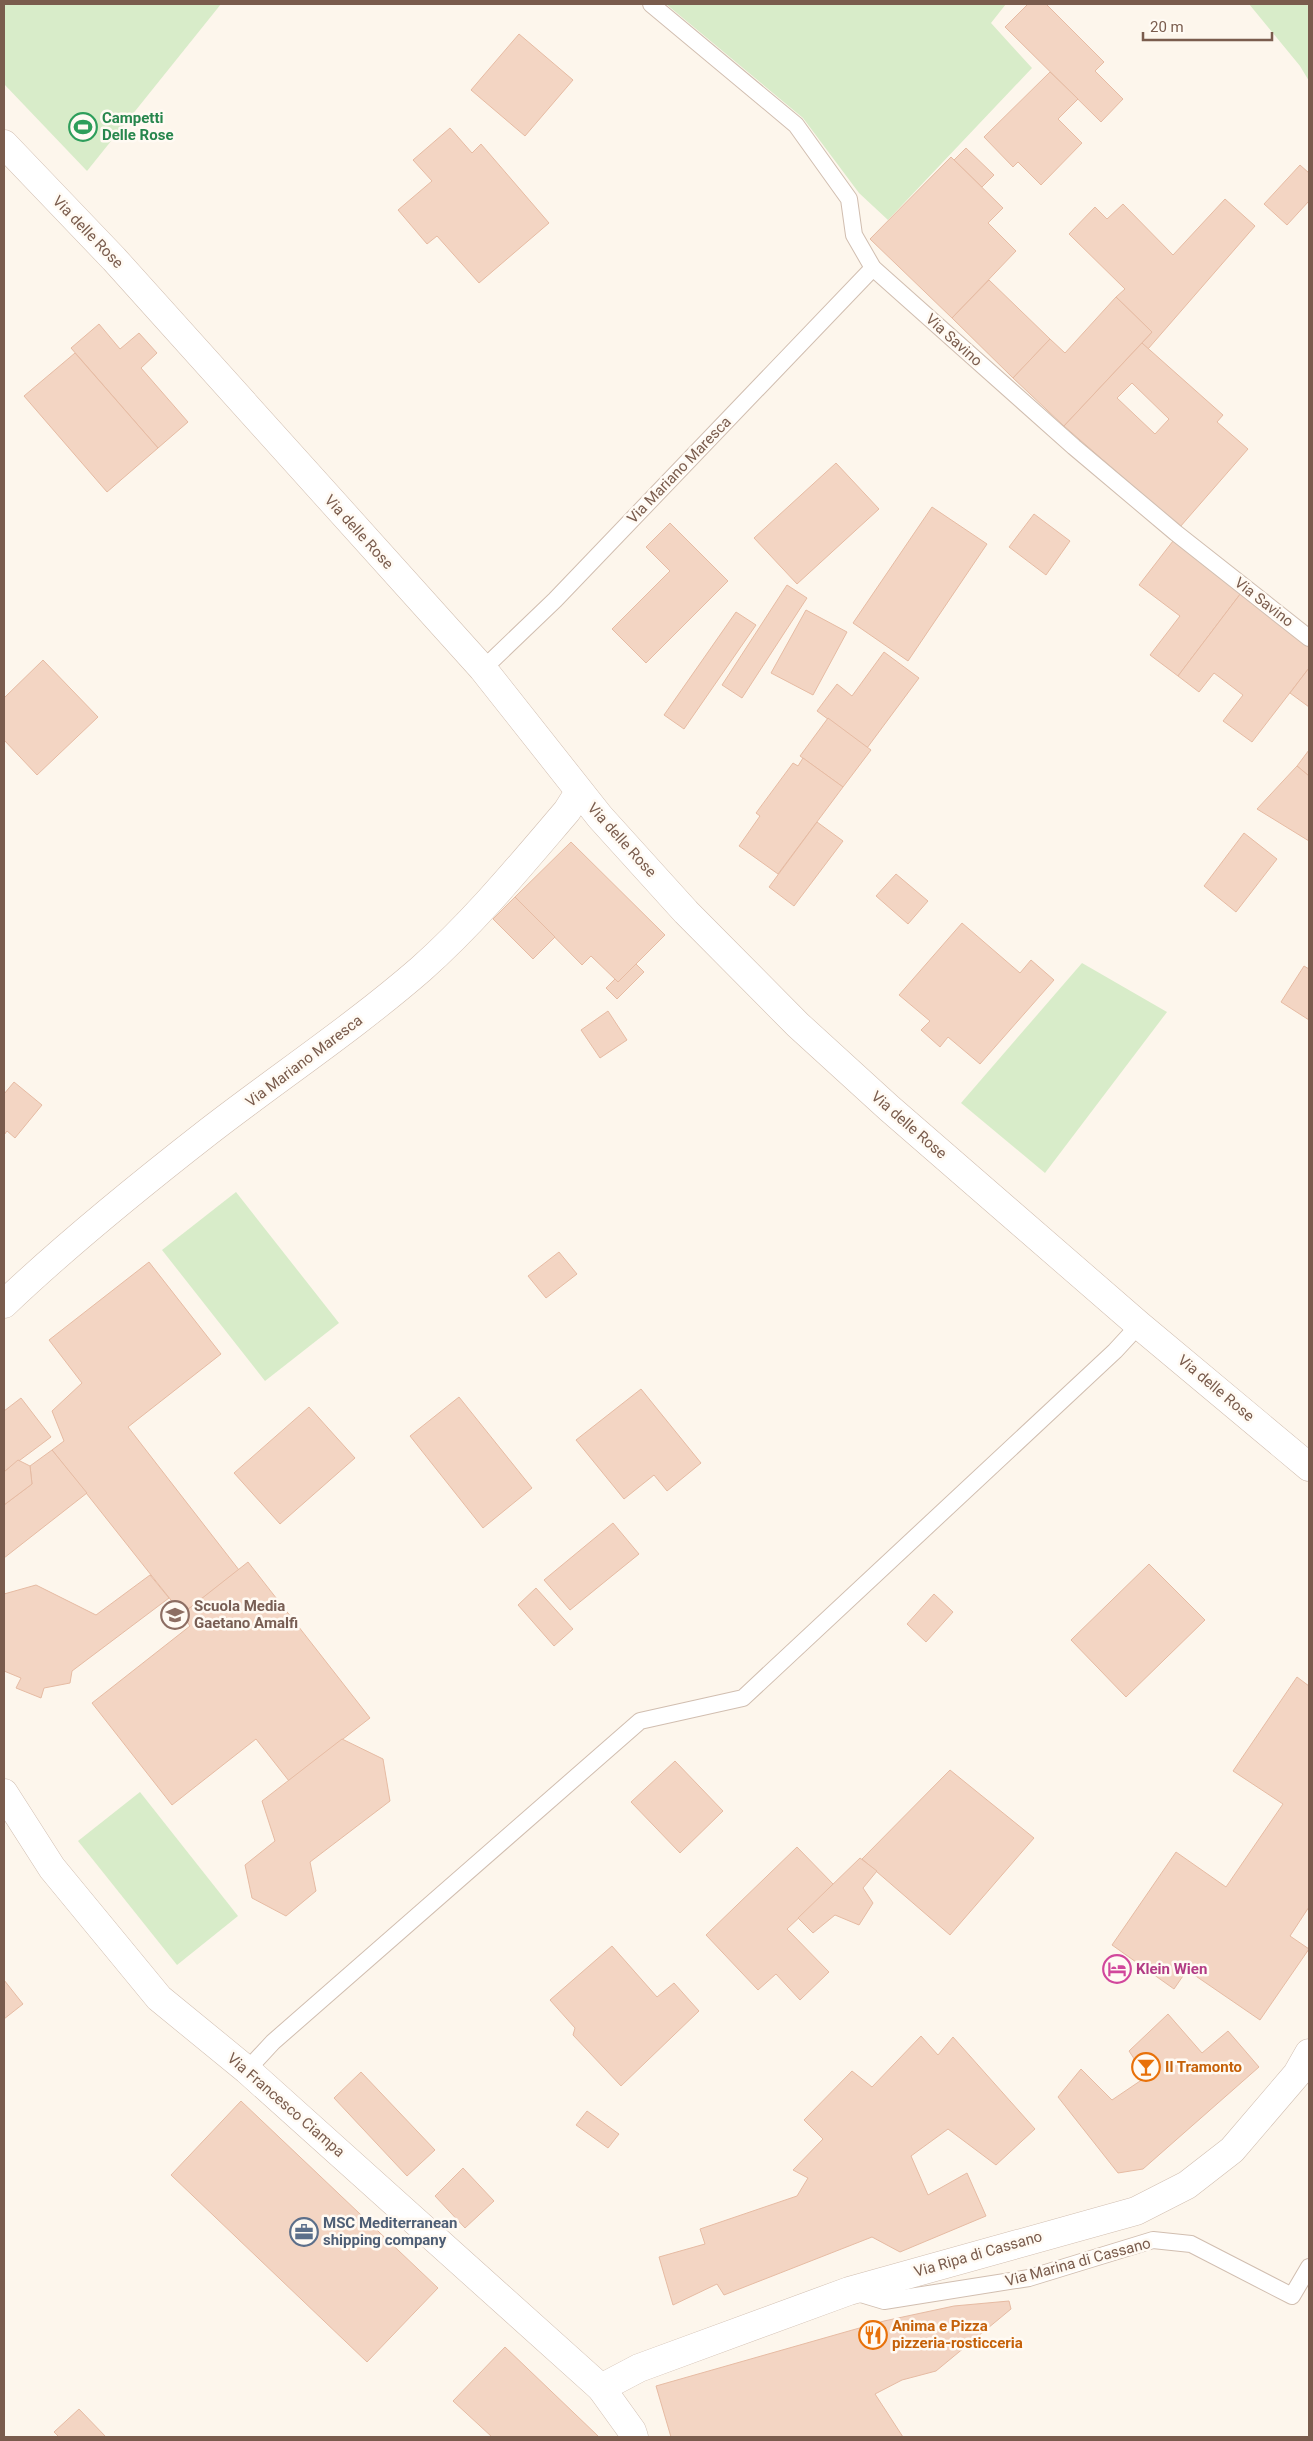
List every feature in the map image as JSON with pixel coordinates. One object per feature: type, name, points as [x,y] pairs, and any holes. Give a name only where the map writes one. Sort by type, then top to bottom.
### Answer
[{"type":"street","name":"Via delle Rose","points":[[4,144],[114,259],[483,669],[579,792],[686,912],[804,1031],[889,1108],[1139,1325],[1309,1467]]},
{"type":"street","name":"Via Mariano Maresca","points":[[4,1304],[58,1255],[208,1132],[342,1034],[421,969],[473,920],[566,811],[579,792]]},
{"type":"street","name":"Via Francesco Ciampa","points":[[4,1793],[52,1868],[159,1998],[247,2070],[601,2388],[632,2431],[634,2437]]},
{"type":"street","name":"Via Ripa di Cassano","points":[[601,2388],[639,2368],[849,2291],[1136,2211],[1187,2185],[1232,2150],[1297,2074],[1309,2054]]},
{"type":"lane","name":"Via Savino","points":[[651,4],[796,124],[849,199],[854,235],[873,268],[1154,515],[1309,638]]},
{"type":"lane","name":"Via Mariano Maresca","points":[[483,669],[555,600],[873,268]]},
{"type":"lane","points":[[247,2070],[273,2042],[640,1721],[744,1698],[1115,1351],[1139,1325]]},
{"type":"lane","name":"Via Marina di Cassano","points":[[849,2291],[884,2301],[1019,2280],[1153,2240],[1191,2244],[1292,2296],[1309,2267]]},
{"type":"green space","name":"Campetti Delle Rose","points":[[4,4],[221,4],[87,171],[4,84]]},
{"type":"green space","points":[[666,4],[1006,4],[991,23],[1032,68],[888,220],[859,193],[803,118]]},
{"type":"green space","points":[[1249,4],[1309,4],[1309,81],[1300,66]]},
{"type":"green space","points":[[1082,963],[1167,1012],[1045,1173],[961,1103]]},
{"type":"green space","points":[[236,1192],[339,1323],[265,1381],[162,1250]]},
{"type":"green space","points":[[140,1792],[238,1916],[177,1965],[78,1841]]},
{"type":"building","points":[[1028,4],[1046,4],[1104,62],[1095,71],[1123,99],[1101,122],[1005,27]]},
{"type":"building","points":[[519,34],[573,80],[525,136],[471,90]]},
{"type":"building","points":[[1050,72],[1078,99],[1058,119],[1082,143],[1041,185],[1018,162],[1013,167],[984,137]]},
{"type":"building","points":[[450,128],[472,153],[481,144],[549,223],[479,283],[437,236],[427,244],[398,210],[432,181],[413,160]]},
{"type":"building","points":[[966,148],[994,175],[982,187],[954,160]]},
{"type":"building","points":[[951,157],[1003,208],[988,223],[1016,251],[952,318],[870,239]]},
{"type":"building","points":[[1300,165],[1309,173],[1309,201],[1287,225],[1264,204]]},
{"type":"building","points":[[1225,199],[1255,226],[1148,349],[1142,343],[1152,332],[1116,297],[1125,289],[1069,234],[1095,207],[1107,219],[1123,204],[1173,255]]},
{"type":"building","points":[[989,280],[1050,339],[1013,378],[952,318]]},
{"type":"building","points":[[1116,297],[1152,332],[1064,426],[1013,378],[1050,339],[1065,353]]},
{"type":"building","points":[[99,324],[120,349],[139,333],[157,353],[141,368],[188,422],[158,448],[71,348]]},
{"type":"building","points":[[1142,343],[1223,415],[1217,422],[1248,449],[1180,527],[1064,426]],"holes":[[[1132,383],[1169,419],[1155,434],[1117,398]]]},
{"type":"building","points":[[75,353],[158,448],[107,492],[24,396]]},
{"type":"building","points":[[836,463],[879,509],[797,584],[754,538]]},
{"type":"building","points":[[932,507],[987,544],[908,661],[853,623]]},
{"type":"building","points":[[1034,514],[1070,541],[1046,575],[1009,547]]},
{"type":"building","points":[[670,523],[728,581],[646,663],[612,629],[670,571],[646,547]]},
{"type":"building","points":[[1173,541],[1241,593],[1178,676],[1150,655],[1180,616],[1139,585]]},
{"type":"building","points":[[787,585],[807,598],[742,698],[722,685]]},
{"type":"building","points":[[1241,593],[1309,647],[1309,668],[1252,742],[1223,721],[1243,695],[1214,673],[1199,692],[1178,676]]},
{"type":"building","points":[[806,610],[847,632],[813,695],[771,673]]},
{"type":"building","points":[[736,612],[756,625],[684,729],[664,715]]},
{"type":"building","points":[[884,652],[919,678],[867,748],[817,711],[837,684],[852,696]]},
{"type":"building","points":[[43,660],[98,717],[37,775],[4,740],[4,698]]},
{"type":"building","points":[[1309,668],[1309,707],[1290,693]]},
{"type":"building","points":[[828,718],[871,750],[843,787],[800,756]]},
{"type":"building","points":[[1309,750],[1309,776],[1297,766]]},
{"type":"building","points":[[803,758],[843,787],[778,874],[739,846],[760,816],[756,813],[793,763],[798,766]]},
{"type":"building","points":[[1297,766],[1309,776],[1309,841],[1257,809]]},
{"type":"building","points":[[817,822],[843,841],[794,906],[769,887]]},
{"type":"building","points":[[1244,833],[1277,859],[1236,912],[1204,886]]},
{"type":"building","points":[[571,842],[665,935],[618,982],[591,956],[582,965],[515,897]]},
{"type":"building","points":[[896,874],[928,901],[908,924],[876,896]]},
{"type":"building","points":[[515,897],[555,937],[533,959],[493,919]]},
{"type":"building","points":[[962,923],[1020,973],[1031,960],[1054,980],[980,1064],[948,1037],[940,1047],[921,1030],[930,1021],[899,995]]},
{"type":"building","points":[[636,964],[644,972],[617,999],[606,988],[615,979],[618,982]]},
{"type":"building","points":[[1304,966],[1309,969],[1309,1020],[1281,1002]]},
{"type":"building","points":[[608,1011],[627,1040],[600,1058],[581,1030]]},
{"type":"building","points":[[14,1082],[42,1105],[15,1138],[7,1131],[4,1135],[4,1094]]},
{"type":"building","points":[[559,1252],[577,1274],[546,1298],[528,1276]]},
{"type":"building","points":[[149,1262],[221,1354],[128,1427],[239,1570],[182,1614],[52,1450],[64,1441],[52,1411],[82,1383],[49,1340]]},
{"type":"building","points":[[641,1389],[701,1463],[667,1491],[654,1475],[624,1499],[576,1440]]},
{"type":"building","points":[[459,1397],[532,1488],[483,1528],[410,1436]]},
{"type":"building","points":[[21,1398],[51,1437],[4,1472],[4,1411]]},
{"type":"building","points":[[309,1407],[355,1458],[280,1524],[234,1473]]},
{"type":"building","points":[[52,1450],[87,1493],[4,1558],[4,1505],[32,1484],[30,1466]]},
{"type":"building","points":[[18,1460],[30,1466],[32,1484],[4,1505],[4,1472]]},
{"type":"building","points":[[613,1523],[639,1554],[570,1610],[544,1580]]},
{"type":"building","points":[[248,1562],[370,1718],[289,1781],[256,1739],[172,1805],[92,1703],[190,1626],[182,1614]]},
{"type":"building","points":[[1149,1564],[1205,1620],[1126,1697],[1071,1640]]},
{"type":"building","points":[[150,1575],[169,1598],[72,1671],[70,1683],[44,1688],[41,1698],[16,1688],[21,1678],[4,1671],[4,1594],[36,1585],[96,1615]]},
{"type":"building","points":[[536,1588],[573,1629],[554,1646],[518,1605]]},
{"type":"building","points":[[934,1594],[953,1612],[926,1642],[907,1624]]},
{"type":"building","points":[[1297,1677],[1309,1686],[1309,1907],[1290,1936],[1309,1949],[1260,2020],[1187,1970],[1174,1989],[1112,1945],[1176,1852],[1226,1887],[1283,1804],[1233,1771]]},
{"type":"building","points":[[342,1739],[383,1759],[390,1801],[310,1862],[316,1891],[286,1916],[252,1898],[245,1865],[275,1841],[262,1801]]},
{"type":"building","points":[[675,1761],[723,1811],[680,1853],[631,1802]]},
{"type":"building","points":[[950,1770],[1034,1838],[950,1935],[862,1859]]},
{"type":"building","points":[[797,1847],[834,1885],[787,1929],[829,1972],[800,2000],[776,1974],[758,1990],[706,1935]]},
{"type":"building","points":[[860,1858],[877,1871],[863,1888],[873,1903],[859,1925],[835,1915],[813,1933],[798,1918]]},
{"type":"building","points":[[612,1946],[657,1997],[674,1983],[699,2011],[621,2086],[573,2035],[575,2028],[550,2000]]},
{"type":"building","points":[[4,1980],[23,2004],[4,2019]]},
{"type":"building","points":[[1168,2014],[1202,2053],[1228,2031],[1259,2067],[1143,2169],[1118,2173],[1058,2097],[1081,2069],[1112,2100],[1146,2077],[1129,2051]]},
{"type":"building","points":[[921,2036],[938,2055],[953,2037],[1035,2129],[996,2165],[948,2129],[911,2156],[928,2195],[967,2173],[986,2216],[900,2252],[872,2237],[724,2295],[717,2284],[673,2305],[659,2257],[705,2244],[700,2229],[797,2196],[808,2178],[793,2170],[823,2139],[804,2120],[852,2071],[872,2087]]},
{"type":"building","points":[[361,2072],[435,2150],[407,2176],[334,2098]]},
{"type":"building","name":"MSC Mediterranean shipping company","points":[[241,2101],[438,2288],[367,2362],[171,2175]]},
{"type":"building","points":[[587,2111],[619,2134],[608,2148],[576,2125]]},
{"type":"building","points":[[463,2168],[494,2201],[465,2228],[435,2196]]},
{"type":"building","points":[[1009,2301],[1011,2309],[936,2371],[902,2380],[875,2394],[903,2437],[671,2437],[656,2386],[884,2321],[954,2306]]},
{"type":"building","points":[[505,2347],[598,2436],[492,2437],[453,2401]]},
{"type":"building","points":[[79,2409],[106,2437],[59,2437],[54,2432]]},
{"type":"place","name":"Campetti Delle Rose","points":[[83,127]]},
{"type":"place","name":"Scuola Media Gaetano Amalfi","points":[[175,1615]]},
{"type":"place","name":"Klein Wien","points":[[1117,1969]]},
{"type":"place","name":"Il Tramonto","points":[[1146,2067]]},
{"type":"place","name":"MSC Mediterranean shipping company","points":[[304,2232]]},
{"type":"place","name":"Anima e Pizza pizzeria-rosticceria","points":[[873,2335]]}]
